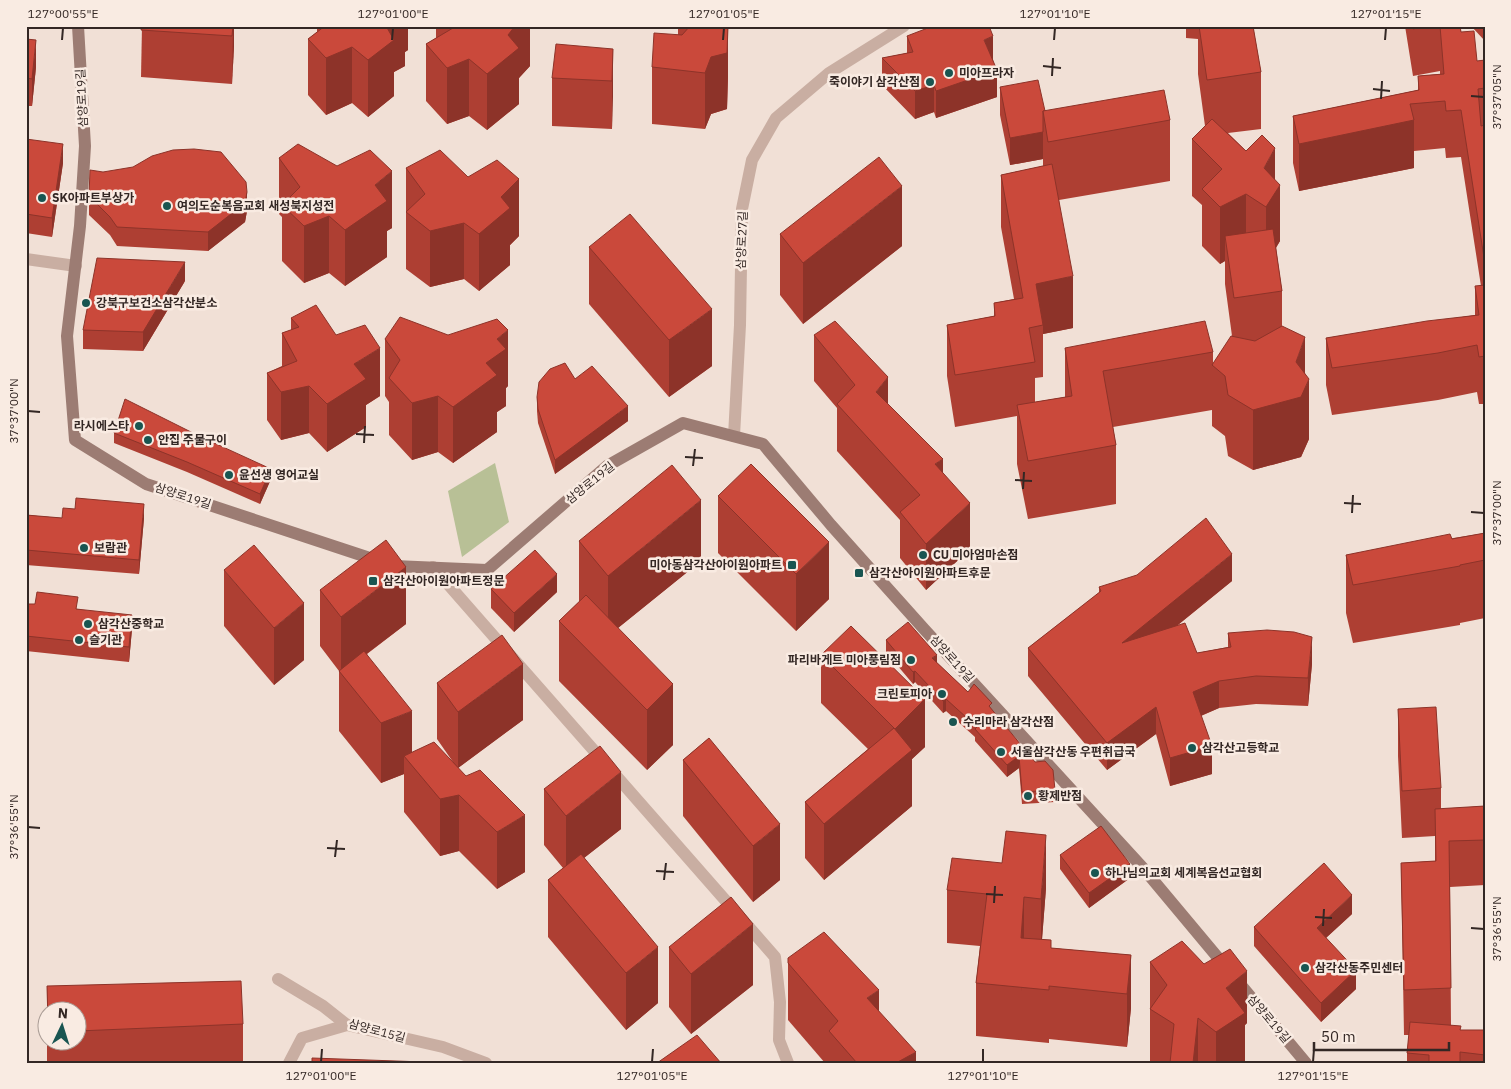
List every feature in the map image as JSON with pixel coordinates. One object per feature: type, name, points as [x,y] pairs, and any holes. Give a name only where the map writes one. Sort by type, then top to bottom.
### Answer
[{"type":"street","name":"삼양로19길","points":[[78,26],[85,146],[80,226],[68,336],[75,440],[146,484],[394,566],[488,570],[607,466],[684,423],[763,444],[831,525],[917,622],[1143,868],[1306,1063]]},
{"type":"street","name":"삼양로27길","points":[[734,436],[740,325],[742,209],[752,160],[776,118],[829,73],[904,26]]},
{"type":"street","points":[[26,259],[76,266]]},
{"type":"street","points":[[433,567],[776,957],[780,1002],[779,1040],[788,1063]]},
{"type":"street","name":"삼양로15길","points":[[278,979],[323,1006],[347,1025],[443,1047],[486,1063]]},
{"type":"street","points":[[289,1063],[302,1038],[347,1025]]},
{"type":"green space","points":[[495,463],[509,522],[462,557],[448,491]]},
{"type":"building","points":[[142,26],[233,26],[232,36],[141,30]]},
{"type":"building","points":[[325,26],[386,26],[394,40],[368,60],[352,47],[326,58],[308,39]]},
{"type":"building","points":[[452,26],[515,26],[508,35],[519,48],[487,74],[469,59],[447,68],[426,44],[453,28]]},
{"type":"building","points":[[690,26],[728,26],[727,53],[711,57],[705,73],[652,67],[654,33],[682,35]]},
{"type":"building","points":[[933,26],[989,26],[993,36],[984,40],[997,70],[936,91],[934,85],[915,91],[882,58],[913,52],[907,36]]},
{"type":"building","points":[[1199,26],[1253,26],[1261,72],[1207,80]]},
{"type":"building","points":[[1413,26],[1428,26],[1413,29]]},
{"type":"building","points":[[1440,26],[1460,26],[1461,32],[1474,31],[1477,61],[1485,60],[1485,88],[1478,89],[1481,126],[1485,125],[1485,264],[1461,110],[1446,111],[1445,101],[1410,104],[1414,120],[1299,144],[1293,116],[1419,90],[1418,76],[1444,74]]},
{"type":"building","points":[[26,39],[36,40],[32,79],[26,78]]},
{"type":"building","points":[[556,44],[613,49],[612,81],[552,78]]},
{"type":"building","points":[[1038,80],[1045,111],[1043,111],[1043,132],[1010,138],[1000,87]]},
{"type":"building","points":[[1164,90],[1170,120],[1048,142],[1043,111]]},
{"type":"building","points":[[1212,119],[1246,151],[1262,135],[1275,148],[1264,168],[1280,185],[1266,207],[1246,194],[1220,207],[1202,189],[1222,169],[1192,139]]},
{"type":"building","name":"SK아파트부상가","points":[[26,139],[63,144],[52,218],[26,214]]},
{"type":"building","points":[[298,144],[337,166],[370,150],[392,171],[375,185],[387,201],[345,230],[329,216],[304,226],[282,205],[300,187],[279,158]]},
{"type":"building","name":"여의도순복음교회 새성북지성전","points":[[194,149],[221,152],[246,182],[245,203],[208,232],[117,227],[110,217],[89,196],[90,170],[103,172],[133,167],[152,156],[173,150]]},
{"type":"building","points":[[440,150],[468,177],[497,160],[519,179],[501,197],[510,208],[479,234],[464,223],[430,231],[406,212],[425,194],[406,168]]},
{"type":"building","points":[[879,157],[902,186],[803,263],[780,234]]},
{"type":"building","points":[[1052,164],[1073,276],[1036,284],[1043,325],[1029,328],[1035,362],[955,375],[947,325],[995,316],[994,303],[1023,298],[1001,175]]},
{"type":"building","points":[[630,214],[712,309],[669,340],[589,247]]},
{"type":"building","points":[[1273,229],[1282,291],[1234,298],[1225,236]]},
{"type":"building","name":"강북구보건소삼각산분소","points":[[97,258],[185,262],[143,332],[83,330]]},
{"type":"building","points":[[1485,285],[1485,356],[1479,357],[1477,345],[1438,353],[1332,368],[1326,338],[1427,321],[1479,315],[1475,286]]},
{"type":"building","points":[[316,305],[336,335],[365,325],[380,348],[354,364],[366,379],[327,404],[309,386],[281,392],[267,373],[297,361],[282,333],[299,327],[291,318]]},
{"type":"building","points":[[400,317],[448,335],[497,319],[508,330],[497,339],[506,349],[486,363],[497,375],[453,407],[438,396],[412,403],[389,378],[400,360],[385,339]]},
{"type":"building","points":[[835,321],[888,377],[876,392],[943,459],[935,464],[970,503],[926,544],[900,512],[920,495],[837,404],[855,385],[814,335]]},
{"type":"building","points":[[1205,321],[1213,352],[1103,371],[1116,445],[1028,461],[1017,405],[1072,396],[1065,348]]},
{"type":"building","points":[[1282,326],[1305,337],[1296,362],[1309,379],[1301,397],[1253,410],[1228,395],[1225,376],[1212,365],[1231,336],[1255,341]]},
{"type":"building","points":[[565,363],[575,379],[592,366],[628,406],[555,460],[538,409],[537,397],[539,382],[550,369]]},
{"type":"building","points":[[125,399],[271,469],[260,494],[114,433]]},
{"type":"building","points":[[751,464],[829,542],[796,574],[718,496]]},
{"type":"building","points":[[672,465],[701,500],[608,576],[579,541]]},
{"type":"building","name":"보람관","points":[[76,498],[144,504],[139,560],[26,550],[26,515],[62,518],[63,508],[75,509]]},
{"type":"building","points":[[1206,518],[1232,554],[1122,643],[1185,623],[1197,653],[1231,647],[1228,633],[1267,630],[1294,632],[1312,637],[1308,678],[1256,676],[1219,681],[1193,692],[1212,746],[1170,758],[1156,707],[1107,743],[1028,648],[1101,591],[1099,587],[1137,575]]},
{"type":"building","points":[[1485,533],[1485,560],[1353,585],[1346,555],[1450,534],[1452,539]]},
{"type":"building","points":[[386,540],[406,567],[341,617],[320,590]]},
{"type":"building","points":[[254,545],[304,603],[274,628],[224,570]]},
{"type":"building","points":[[535,550],[557,574],[514,613],[491,589]]},
{"type":"building","name":"슬기관","points":[[37,592],[78,597],[76,609],[132,615],[129,647],[26,636],[26,604],[35,604]]},
{"type":"building","points":[[586,595],[673,684],[647,710],[559,621]]},
{"type":"building","points":[[908,622],[937,655],[932,658],[968,692],[974,684],[992,703],[989,706],[1035,762],[1045,761],[1053,770],[1055,790],[1022,792],[1019,756],[1007,765],[975,729],[977,727],[946,699],[943,701],[915,671],[913,672],[886,640]]},
{"type":"building","points":[[851,626],[925,699],[895,729],[821,655]]},
{"type":"building","points":[[502,635],[523,664],[458,712],[437,683]]},
{"type":"building","points":[[364,651],[412,711],[381,723],[339,671]]},
{"type":"building","points":[[1436,707],[1441,788],[1402,791],[1398,709]]},
{"type":"building","points":[[894,728],[912,750],[824,824],[805,802]]},
{"type":"building","points":[[709,738],[780,824],[753,846],[683,760]]},
{"type":"building","points":[[434,742],[466,776],[480,770],[525,815],[497,832],[459,795],[440,799],[404,756]]},
{"type":"building","points":[[600,746],[621,772],[566,816],[544,789]]},
{"type":"building","points":[[1485,806],[1485,840],[1449,841],[1451,988],[1404,990],[1401,863],[1436,861],[1435,809]]},
{"type":"building","name":"하나님의교회 세계복음선교협회","points":[[1101,826],[1130,864],[1089,893],[1060,855]]},
{"type":"building","points":[[1006,831],[1046,835],[1041,899],[1024,897],[1021,938],[1051,940],[1051,948],[1131,955],[1127,994],[1049,986],[1049,990],[976,983],[987,894],[947,890],[952,858],[1002,863]]},
{"type":"building","points":[[581,854],[658,947],[626,973],[548,880]]},
{"type":"building","name":"삼각산동주민센터","points":[[1324,863],[1352,895],[1317,928],[1356,970],[1321,1003],[1254,927]]},
{"type":"building","points":[[731,897],[753,924],[691,974],[669,947]]},
{"type":"building","points":[[824,932],[879,990],[867,998],[916,1052],[896,1063],[857,1063],[829,1031],[838,1021],[788,963],[788,958]]},
{"type":"building","points":[[1182,941],[1204,964],[1230,949],[1247,971],[1226,988],[1245,1013],[1216,1032],[1198,1018],[1193,1063],[1170,1063],[1174,1024],[1150,1009],[1167,985],[1150,962]]},
{"type":"building","points":[[241,981],[243,1024],[88,1031],[88,1002],[47,1002],[47,986]]},
{"type":"building","points":[[1410,1022],[1461,1026],[1460,1030],[1485,1030],[1485,1055],[1460,1052],[1460,1063],[1438,1063],[1429,1062],[1429,1055],[1407,1053]]},
{"type":"building","points":[[697,1035],[721,1063],[657,1063]]},
{"type":"building","points":[[312,1058],[452,1063],[312,1063]]},
{"type":"place","name":"미아프라자","points":[[949,73]]},
{"type":"place","name":"죽이야기 삼각산점","points":[[930,82]]},
{"type":"place","name":"SK아파트부상가","points":[[42,198]]},
{"type":"place","name":"여의도순복음교회 새성북지성전","points":[[167,206]]},
{"type":"place","name":"강북구보건소삼각산분소","points":[[86,303]]},
{"type":"place","name":"라시에스타","points":[[139,426]]},
{"type":"place","name":"안집 주물구이","points":[[148,440]]},
{"type":"place","name":"윤선생 영어교실","points":[[229,475]]},
{"type":"place","name":"보람관","points":[[84,548]]},
{"type":"place","name":"CU 미아엄마손점","points":[[923,555]]},
{"type":"place","name":"미아동삼각산아이원아파트","points":[[792,565]]},
{"type":"place","name":"삼각산아이원아파트후문","points":[[859,573]]},
{"type":"place","name":"삼각산아이원아파트정문","points":[[373,581]]},
{"type":"place","name":"삼각산중학교","points":[[88,624]]},
{"type":"place","name":"슬기관","points":[[79,640]]},
{"type":"place","name":"파리바게트 미아풍림점","points":[[911,660]]},
{"type":"place","name":"크린토피아","points":[[942,694]]},
{"type":"place","name":"수리마라 삼각산점","points":[[953,722]]},
{"type":"place","name":"삼각산고등학교","points":[[1192,748]]},
{"type":"place","name":"서울삼각산동 우편취급국","points":[[1001,752]]},
{"type":"place","name":"황제반점","points":[[1028,796]]},
{"type":"place","name":"하나님의교회 세계복음선교협회","points":[[1095,873]]},
{"type":"place","name":"삼각산동주민센터","points":[[1305,968]]}]
